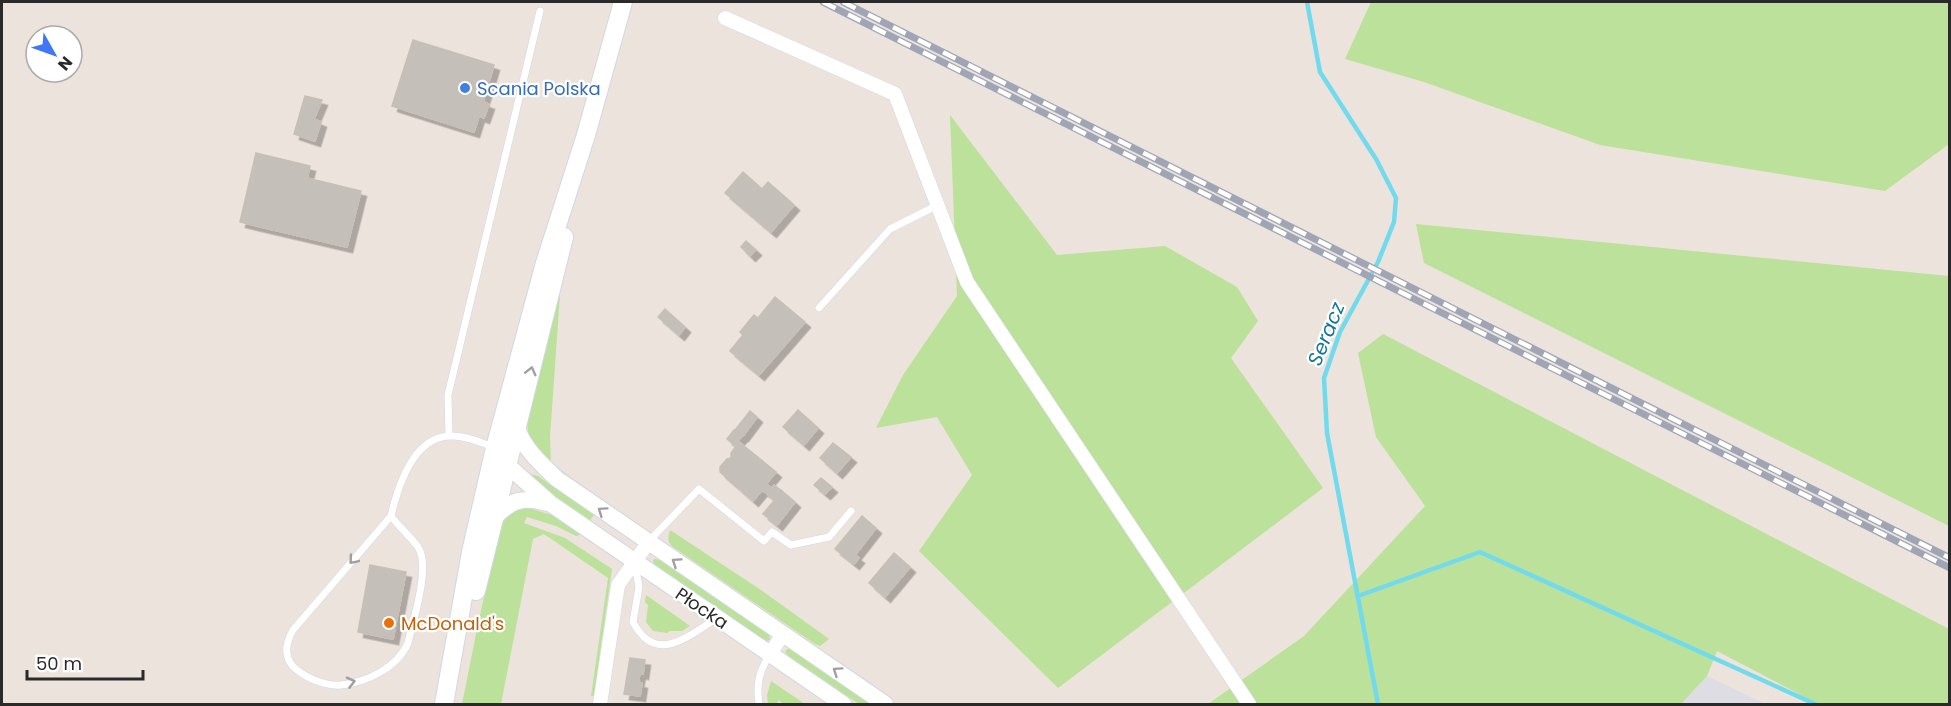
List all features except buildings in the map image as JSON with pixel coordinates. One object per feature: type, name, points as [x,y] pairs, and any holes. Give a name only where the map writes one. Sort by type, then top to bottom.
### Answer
[{"type":"main road","points":[[453,705],[545,263],[586,135],[623,2]]},
{"type":"main road","points":[[444,705],[471,552],[516,427],[555,276],[586,135]]},
{"type":"street","points":[[726,18],[895,94],[968,282],[1249,705]]},
{"type":"street","name":"Płocka","points":[[516,427],[525,446],[557,479],[885,705]]},
{"type":"street","name":"Płocka","points":[[504,456],[557,479]]},
{"type":"street","name":"Płocka","points":[[504,456],[551,504],[843,705]]},
{"type":"street","name":"Płocka","points":[[493,519],[504,507],[518,500],[534,500],[551,504]]},
{"type":"street","points":[[600,705],[618,585],[648,543]]},
{"type":"street","points":[[770,654],[783,634]]},
{"type":"lane","points":[[449,435],[448,394],[540,11]]},
{"type":"lane","points":[[819,308],[890,229],[938,205]]},
{"type":"lane","points":[[391,516],[418,547],[423,557],[423,570],[404,653],[381,673],[340,685],[324,684],[303,675],[286,655],[288,639],[293,630],[391,516],[396,493],[415,456],[438,439],[449,435],[462,436],[504,456]]},
{"type":"lane","points":[[648,543],[699,489],[764,542],[772,532],[791,545],[829,537],[851,511]]},
{"type":"lane","points":[[634,561],[639,587],[633,622],[644,639],[653,644],[668,645],[717,618]]},
{"type":"lane","points":[[759,705],[756,685],[760,670],[770,654]]},
{"type":"shaded area","points":[[1707,676],[1766,704],[1681,704]]},
{"type":"green space","points":[[1371,2],[1949,2],[1949,144],[1885,191],[1600,145],[1424,82],[1345,59]]},
{"type":"green space","points":[[950,115],[1057,255],[1165,246],[1237,287],[1258,321],[1231,358],[1323,488],[1058,688],[919,551],[972,475],[937,417],[876,428],[903,375],[957,296]]},
{"type":"green space","points":[[1416,224],[1949,276],[1949,526],[1424,263]]},
{"type":"green space","points":[[558,293],[560,294],[550,437],[551,463],[603,501],[547,462],[533,446],[529,435],[527,423]]},
{"type":"green space","points":[[1383,334],[1949,629],[1949,704],[1818,704],[1717,651],[1707,676],[1681,704],[1208,704],[1304,636],[1425,506],[1376,437],[1358,353]]},
{"type":"green space","points":[[530,474],[538,476],[594,515],[590,520],[535,482]]},
{"type":"green space","points":[[526,507],[558,517],[583,531],[576,536],[556,526],[527,517],[524,523],[565,538],[612,569],[594,696],[591,696],[608,578],[544,534],[533,539],[501,704],[462,704],[501,525],[510,513]]},
{"type":"green space","points":[[670,530],[758,588],[829,639],[820,646],[815,644],[673,547],[668,539]]},
{"type":"green space","points":[[655,559],[660,560],[769,634],[770,640],[766,641],[654,564]]},
{"type":"green space","points":[[646,595],[690,626],[682,631],[669,631],[668,633],[653,631],[646,622],[648,605],[645,602]]},
{"type":"green space","points":[[789,648],[872,704],[859,704],[787,655],[785,651]]},
{"type":"green space","points":[[771,681],[805,704],[783,704],[779,700],[776,704],[768,704],[767,695]]},
{"type":"waterway","name":"Seracz","points":[[1307,2],[1320,72],[1376,159],[1396,198],[1394,222],[1378,262],[1340,332],[1324,378],[1327,433],[1378,704]]},
{"type":"waterway","points":[[1358,596],[1480,552],[1815,704]]},
{"type":"railway","points":[[823,2],[1950,568]]},
{"type":"railway","points":[[843,2],[1950,558]]},
{"type":"place","name":"Scania Polska","points":[[465,88]]},
{"type":"place","name":"McDonald's","points":[[389,623]]}]
